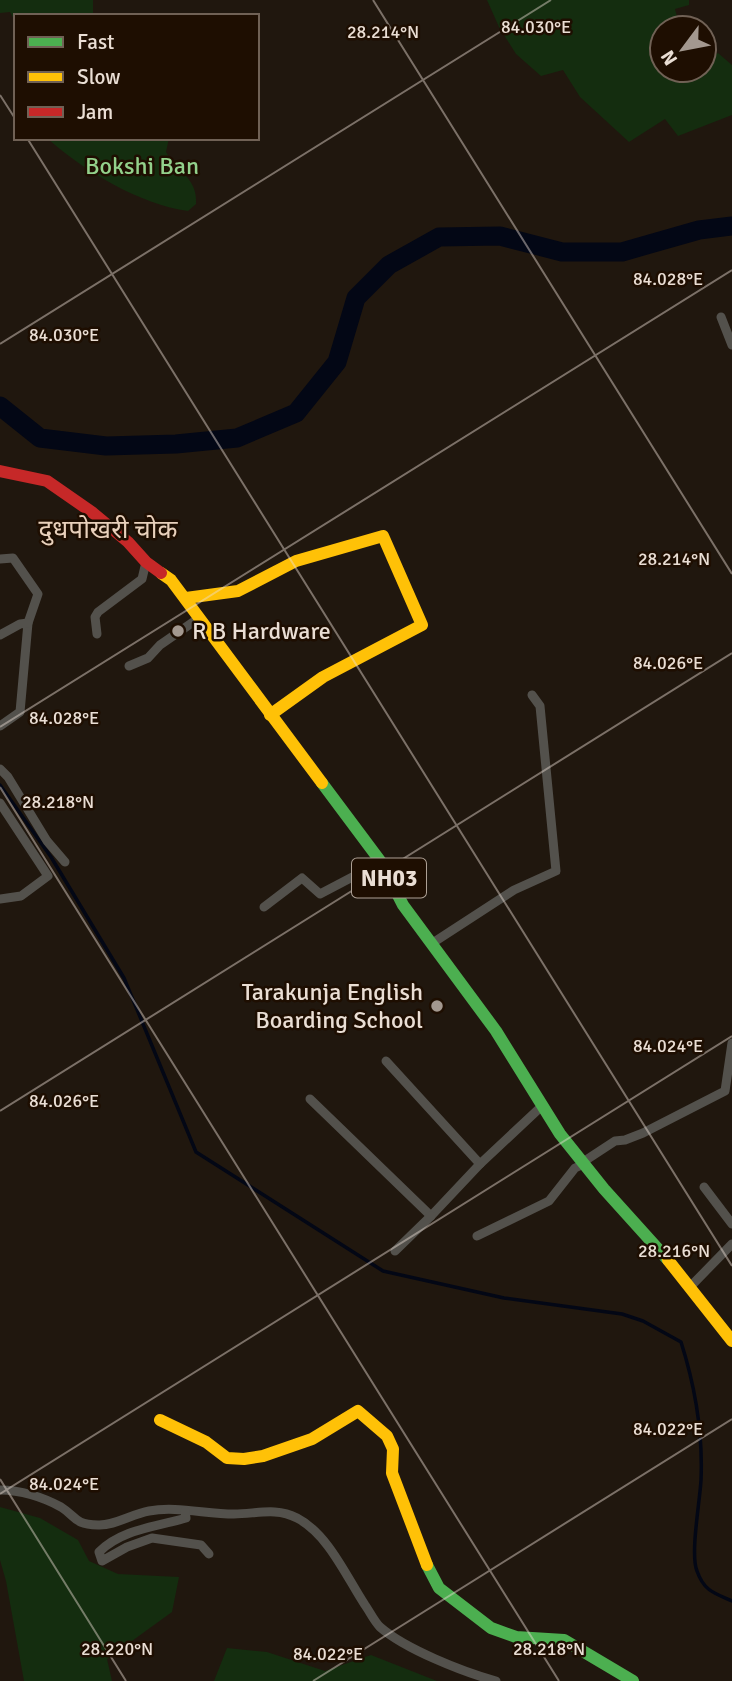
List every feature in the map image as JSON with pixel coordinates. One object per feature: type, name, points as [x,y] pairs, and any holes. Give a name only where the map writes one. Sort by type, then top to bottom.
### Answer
[{"type":"main road","name":"NH03","points":[[0,471],[47,481],[128,542],[146,562],[171,580],[381,862],[403,905],[496,1031],[560,1133],[583,1163],[654,1242],[732,1341]]},
{"type":"main road","points":[[186,598],[238,591],[296,561],[383,536],[422,625],[323,677],[270,715]]},
{"type":"main road","points":[[160,1420],[206,1442],[227,1458],[244,1459],[291,1448],[358,1411],[379,1426],[393,1449],[392,1473],[398,1492],[429,1572],[439,1588],[491,1628],[516,1637],[564,1640],[633,1681]]},
{"type":"street","points":[[721,317],[732,345]]},
{"type":"street","points":[[0,559],[13,558],[38,594],[28,623],[20,712],[0,726]]},
{"type":"street","points":[[97,634],[95,617],[98,612],[142,579],[146,562]]},
{"type":"street","points":[[129,666],[148,658],[160,645],[199,618]]},
{"type":"street","points":[[0,635],[20,624],[28,623]]},
{"type":"street","points":[[431,944],[514,890],[556,871],[540,706],[532,695]]},
{"type":"street","points":[[0,769],[8,777],[47,841],[65,862]]},
{"type":"street","points":[[0,803],[48,876],[21,895],[0,899]]},
{"type":"street","points":[[264,907],[302,878],[320,894],[381,862]]},
{"type":"street","points":[[477,1236],[549,1201],[575,1168],[615,1141],[643,1133],[725,1091],[732,1043]]},
{"type":"street","points":[[386,1062],[480,1164]]},
{"type":"street","points":[[310,1099],[431,1216]]},
{"type":"street","points":[[395,1251],[480,1164],[543,1105]]},
{"type":"street","points":[[704,1187],[732,1224]]},
{"type":"street","points":[[689,1288],[732,1244]]},
{"type":"street","points":[[0,1490],[18,1490],[62,1508],[76,1522],[100,1525],[149,1511],[237,1514],[266,1511],[281,1512],[299,1518],[328,1543],[379,1626],[409,1646],[477,1676],[496,1681]]},
{"type":"street","points":[[185,1511],[186,1518],[131,1531],[107,1545],[99,1552],[102,1561],[127,1547],[152,1538],[201,1545],[209,1554]]},
{"type":"green space","points":[[0,0],[93,0],[93,14],[14,14],[14,19],[10,12],[0,13]]},
{"type":"green space","points":[[487,0],[689,0],[689,5],[675,9],[676,14],[648,14],[648,84],[718,84],[718,53],[732,65],[732,115],[678,136],[665,119],[629,142],[580,97],[563,70],[541,76],[516,54],[499,27]]},
{"type":"green space","name":"Bokshi Ban","points":[[49,140],[169,140],[166,152],[190,181],[196,195],[196,204],[188,211],[151,202],[95,174]]},
{"type":"green space","points":[[0,1507],[40,1518],[78,1540],[89,1561],[118,1574],[179,1577],[172,1612],[107,1659],[112,1681],[24,1681],[0,1560]]},
{"type":"green space","points":[[227,1648],[267,1652],[325,1671],[371,1655],[437,1681],[214,1681]]},
{"type":"waterway","points":[[0,406],[40,438],[106,446],[176,444],[237,438],[296,413],[337,362],[356,298],[389,265],[439,237],[500,236],[562,252],[622,252],[699,230],[732,226]]},
{"type":"waterway","points":[[0,785],[51,857],[124,978],[196,1152],[383,1271],[504,1298],[622,1314],[643,1321],[681,1342],[694,1393],[701,1445],[695,1563],[706,1587],[732,1601]]},
{"type":"traffic: fast","points":[[322,783],[381,862],[403,905],[496,1031],[560,1134],[604,1189],[668,1260]]},
{"type":"traffic: fast","points":[[427,1565],[439,1588],[491,1628],[516,1637],[564,1640],[633,1681]]},
{"type":"traffic: slow","points":[[186,598],[238,591],[296,561],[383,536],[422,625],[323,677],[270,715]]},
{"type":"traffic: slow","points":[[161,573],[171,580],[322,783]]},
{"type":"traffic: slow","points":[[668,1260],[732,1341]]},
{"type":"traffic: slow","points":[[160,1420],[206,1442],[227,1458],[244,1459],[263,1456],[312,1439],[358,1411],[387,1436],[393,1449],[392,1473],[427,1565]]},
{"type":"traffic: jam","points":[[0,471],[47,481],[93,513],[161,573]]},
{"type":"place","name":"R B Hardware","points":[[178,631]]},
{"type":"place","name":"Tarakunja English Boarding School","points":[[437,1006]]},
{"type":"district","name":"दुधपोखरी चोक","points":[[108,530]]}]
